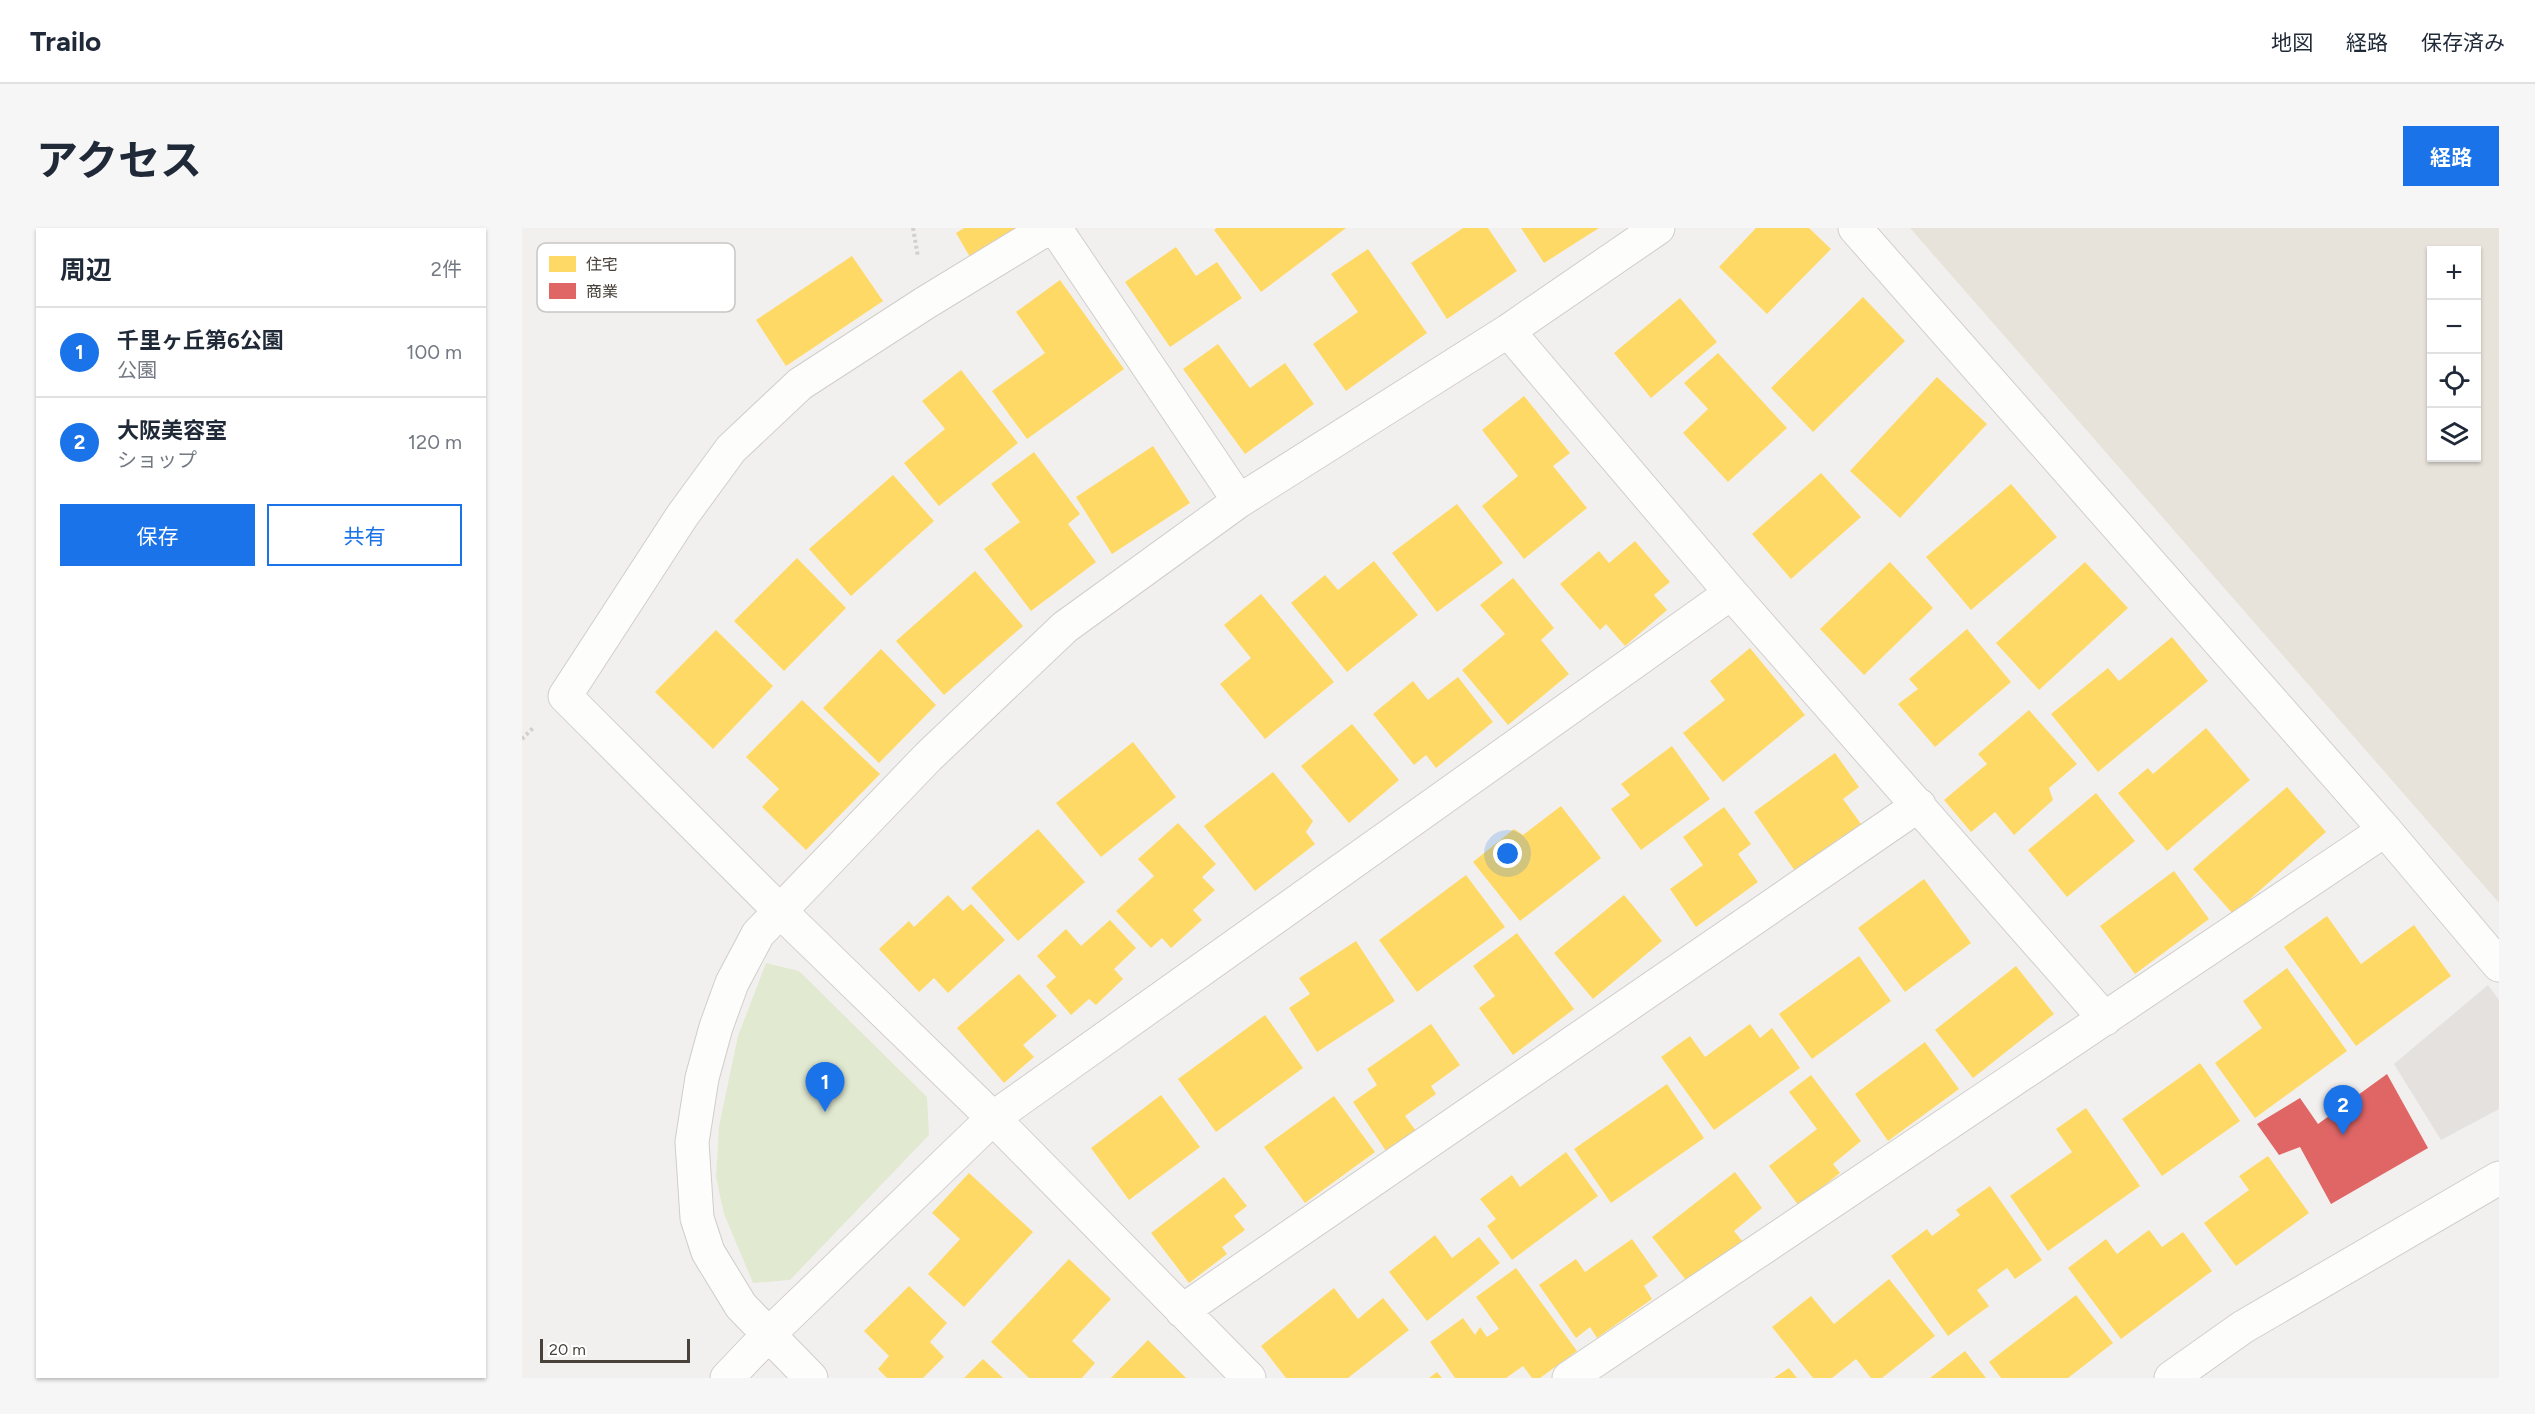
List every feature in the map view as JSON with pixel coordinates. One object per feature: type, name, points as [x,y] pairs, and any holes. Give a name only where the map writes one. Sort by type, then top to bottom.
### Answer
[{"type":"street","points":[[1048,228],[925,303],[800,384],[731,449],[682,516],[566,696],[780,911],[993,1118],[1249,1378]]},
{"type":"street","points":[[1055,228],[1239,501]]},
{"type":"street","points":[[811,1378],[741,1305],[708,1252],[696,1218],[692,1142],[702,1078],[716,1027],[732,983],[758,934],[928,757],[1065,627],[1239,501],[1508,332],[1658,228]]},
{"type":"street","points":[[1855,228],[2385,830],[2499,965]]},
{"type":"street","points":[[1508,332],[1731,593],[2105,1019]]},
{"type":"street","points":[[727,1378],[768,1335],[993,1118],[1731,593]]},
{"type":"street","points":[[1182,1311],[1918,805]]},
{"type":"street","points":[[1569,1378],[2385,830]]},
{"type":"street","points":[[2171,1378],[2243,1327],[2499,1178]]},
{"type":"shaded area","points":[[1910,228],[2499,228],[2499,903]]},
{"type":"shaded area","points":[[2488,985],[2499,1000],[2499,1109],[2441,1140],[2394,1064]]},
{"type":"green space","points":[[766,963],[799,971],[927,1097],[929,1135],[790,1280],[753,1283],[724,1214],[716,1177],[719,1126],[738,1036]]},
{"type":"building: 住宅","points":[[964,228],[1017,228],[970,257],[956,233]]},
{"type":"building: 住宅","points":[[1217,228],[1346,228],[1261,292],[1214,230]]},
{"type":"building: 住宅","points":[[1463,228],[1488,228],[1517,271],[1447,319],[1411,263]]},
{"type":"building: 住宅","points":[[1521,228],[1599,228],[1544,263]]},
{"type":"building: 住宅","points":[[1756,228],[1809,228],[1831,249],[1767,314],[1719,267]]},
{"type":"building: 住宅","points":[[1176,247],[1196,276],[1217,262],[1242,298],[1170,347],[1125,282]]},
{"type":"building: 住宅","points":[[1368,249],[1427,333],[1346,391],[1313,344],[1358,312],[1331,274]]},
{"type":"building: 住宅","points":[[852,256],[883,301],[786,366],[756,320]]},
{"type":"building: 住宅","points":[[1060,280],[1124,369],[1027,439],[992,391],[1045,353],[1016,312]]},
{"type":"building: 住宅","points":[[1863,297],[1905,341],[1813,432],[1771,388]]},
{"type":"building: 住宅","points":[[1680,298],[1717,342],[1651,398],[1614,353]]},
{"type":"building: 住宅","points":[[1218,344],[1250,388],[1285,363],[1314,404],[1245,454],[1183,369]]},
{"type":"building: 住宅","points":[[1718,353],[1787,428],[1728,482],[1683,433],[1708,409],[1684,383]]},
{"type":"building: 住宅","points":[[961,370],[1018,443],[939,506],[904,463],[945,429],[922,401]]},
{"type":"building: 住宅","points":[[1937,377],[1987,424],[1900,518],[1850,471]]},
{"type":"building: 住宅","points":[[1524,396],[1570,453],[1553,466],[1587,508],[1524,559],[1482,506],[1518,476],[1482,430]]},
{"type":"building: 住宅","points":[[1153,446],[1190,503],[1112,554],[1076,497]]},
{"type":"building: 住宅","points":[[1034,452],[1080,514],[1068,524],[1096,562],[1031,611],[984,549],[1020,522],[991,484]]},
{"type":"building: 住宅","points":[[1821,473],[1861,517],[1791,579],[1752,534]]},
{"type":"building: 住宅","points":[[893,475],[934,521],[851,596],[809,549]]},
{"type":"building: 住宅","points":[[2011,484],[2057,537],[1971,610],[1926,557]]},
{"type":"building: 住宅","points":[[1457,504],[1503,563],[1437,612],[1392,553]]},
{"type":"building: 住宅","points":[[1635,541],[1670,582],[1654,595],[1667,610],[1625,646],[1606,624],[1600,630],[1560,584],[1599,551],[1609,563]]},
{"type":"building: 住宅","points":[[797,558],[846,608],[784,671],[734,621]]},
{"type":"building: 住宅","points":[[1374,561],[1418,615],[1347,672],[1291,603],[1325,575],[1338,590]]},
{"type":"building: 住宅","points":[[1890,562],[1933,608],[1864,675],[1820,629]]},
{"type":"building: 住宅","points":[[2085,562],[2128,608],[2039,690],[1996,643]]},
{"type":"building: 住宅","points":[[975,571],[1023,626],[944,695],[896,641]]},
{"type":"building: 住宅","points":[[1513,578],[1554,628],[1541,640],[1569,674],[1508,725],[1462,670],[1505,634],[1480,605]]},
{"type":"building: 住宅","points":[[1261,594],[1334,682],[1265,739],[1220,684],[1251,658],[1224,625]]},
{"type":"building: 住宅","points":[[1967,629],[2011,682],[1935,747],[1898,704],[1918,689],[1909,679]]},
{"type":"building: 住宅","points":[[716,630],[773,686],[713,749],[655,692]]},
{"type":"building: 住宅","points":[[2172,637],[2208,681],[2098,772],[2051,714],[2108,668],[2119,681]]},
{"type":"building: 住宅","points":[[1750,648],[1805,715],[1723,782],[1683,733],[1725,700],[1710,681]]},
{"type":"building: 住宅","points":[[881,649],[936,705],[879,763],[823,708]]},
{"type":"building: 住宅","points":[[1458,677],[1493,722],[1436,768],[1426,755],[1414,765],[1373,714],[1413,681],[1428,700]]},
{"type":"building: 住宅","points":[[802,700],[880,774],[806,850],[762,807],[779,789],[746,757]]},
{"type":"building: 住宅","points":[[2029,710],[2077,764],[2049,788],[2053,800],[2014,835],[1995,812],[1971,832],[1944,800],[1987,764],[1978,754]]},
{"type":"building: 住宅","points":[[1352,724],[1399,780],[1349,823],[1301,766]]},
{"type":"building: 住宅","points":[[2206,728],[2250,780],[2167,851],[2118,793],[2148,768],[2153,774]]},
{"type":"building: 住宅","points":[[1133,742],[1176,797],[1101,857],[1056,803]]},
{"type":"building: 住宅","points":[[1672,746],[1710,799],[1641,850],[1611,809],[1630,795],[1621,784]]},
{"type":"building: 住宅","points":[[1835,753],[1859,787],[1843,799],[1861,824],[1795,871],[1754,812]]},
{"type":"building: 住宅","points":[[1273,772],[1313,821],[1306,832],[1315,844],[1255,891],[1204,826]]},
{"type":"building: 住宅","points":[[2287,787],[2326,832],[2233,914],[2193,869]]},
{"type":"building: 住宅","points":[[2096,793],[2135,841],[2067,897],[2028,850]]},
{"type":"building: 住宅","points":[[1561,806],[1601,858],[1520,921],[1473,862],[1514,829],[1523,835]]},
{"type":"building: 住宅","points":[[1724,807],[1751,844],[1738,854],[1758,882],[1696,927],[1670,889],[1703,865],[1683,837]]},
{"type":"building: 住宅","points":[[1178,823],[1216,864],[1202,877],[1215,890],[1193,910],[1202,920],[1171,948],[1162,938],[1151,948],[1116,911],[1154,876],[1138,859]]},
{"type":"building: 住宅","points":[[1038,829],[1085,882],[1018,941],[971,888]]},
{"type":"building: 住宅","points":[[2174,871],[2209,919],[2135,974],[2100,926]]},
{"type":"building: 住宅","points":[[1466,875],[1505,927],[1417,992],[1379,940]]},
{"type":"building: 住宅","points":[[1924,879],[1971,943],[1905,992],[1858,928]]},
{"type":"building: 住宅","points":[[948,895],[963,911],[971,904],[1005,940],[948,993],[934,978],[919,992],[879,949],[909,921],[914,927]]},
{"type":"building: 住宅","points":[[1624,895],[1662,941],[1593,999],[1554,953]]},
{"type":"building: 住宅","points":[[2327,916],[2361,964],[2414,925],[2451,976],[2356,1046],[2284,947]]},
{"type":"building: 住宅","points":[[1110,920],[1136,948],[1114,969],[1123,979],[1096,1005],[1089,999],[1071,1015],[1046,986],[1056,977],[1037,956],[1066,929],[1081,946]]},
{"type":"building: 住宅","points":[[1517,933],[1574,1009],[1513,1055],[1479,1008],[1495,996],[1473,966]]},
{"type":"building: 住宅","points":[[1356,941],[1395,1001],[1317,1052],[1289,1008],[1310,994],[1299,978]]},
{"type":"building: 住宅","points":[[1859,956],[1891,1001],[1812,1059],[1779,1014]]},
{"type":"building: 住宅","points":[[2016,966],[2054,1014],[1973,1078],[1935,1030]]},
{"type":"building: 住宅","points":[[2287,968],[2347,1051],[2255,1118],[2215,1063],[2262,1028],[2243,1001]]},
{"type":"building: 住宅","points":[[1019,974],[1057,1016],[1023,1045],[1034,1057],[1004,1083],[957,1028]]},
{"type":"building: 住宅","points":[[1265,1015],[1303,1068],[1216,1132],[1178,1079]]},
{"type":"building: 住宅","points":[[1431,1024],[1460,1065],[1431,1086],[1436,1094],[1405,1116],[1416,1131],[1386,1151],[1353,1102],[1377,1085],[1367,1069]]},
{"type":"building: 住宅","points":[[1750,1024],[1760,1038],[1772,1028],[1800,1068],[1714,1130],[1661,1057],[1690,1036],[1705,1057]]},
{"type":"building: 住宅","points":[[1925,1042],[1959,1089],[1888,1141],[1855,1094]]},
{"type":"building: 住宅","points":[[2200,1063],[2240,1121],[2162,1176],[2122,1119]]},
{"type":"building: 住宅","points":[[1811,1075],[1861,1141],[1833,1164],[1840,1173],[1799,1206],[1769,1166],[1817,1129],[1789,1092]]},
{"type":"building: 住宅","points":[[1667,1084],[1704,1138],[1611,1203],[1574,1149]]},
{"type":"building: 住宅","points":[[1161,1095],[1200,1147],[1129,1200],[1091,1148]]},
{"type":"building: 住宅","points":[[1334,1096],[1375,1152],[1305,1203],[1264,1147]]},
{"type":"building: 住宅","points":[[2086,1108],[2140,1186],[2048,1251],[2010,1196],[2072,1152],[2056,1129]]},
{"type":"building: 住宅","points":[[1566,1152],[1598,1196],[1512,1260],[1487,1226],[1496,1219],[1480,1199],[1512,1175],[1520,1187]]},
{"type":"building: 住宅","points":[[2268,1156],[2309,1213],[2236,1266],[2204,1223],[2249,1190],[2239,1176]]},
{"type":"building: 住宅","points":[[1735,1172],[1762,1208],[1734,1231],[1743,1242],[1689,1284],[1652,1237]]},
{"type":"building: 住宅","points":[[969,1173],[1033,1232],[964,1307],[928,1274],[960,1239],[932,1213]]},
{"type":"building: 住宅","points":[[1224,1177],[1247,1206],[1234,1216],[1245,1230],[1222,1247],[1227,1254],[1189,1283],[1151,1233]]},
{"type":"building: 住宅","points":[[1990,1186],[2042,1260],[2015,1279],[2007,1268],[1977,1290],[1989,1306],[1948,1336],[1891,1256],[1927,1229],[1932,1236],[1960,1215],[1956,1210]]},
{"type":"building: 住宅","points":[[2149,1230],[2162,1247],[2183,1232],[2212,1271],[2121,1339],[2068,1268],[2106,1239],[2117,1254]]},
{"type":"building: 住宅","points":[[1435,1235],[1452,1258],[1479,1237],[1500,1263],[1427,1321],[1389,1272]]},
{"type":"building: 住宅","points":[[1632,1239],[1658,1276],[1644,1286],[1652,1299],[1597,1338],[1590,1327],[1576,1338],[1539,1285],[1576,1259],[1585,1272]]},
{"type":"building: 住宅","points":[[1069,1259],[1111,1299],[1072,1341],[1095,1363],[1082,1378],[1029,1378],[991,1342]]},
{"type":"building: 住宅","points":[[1516,1268],[1577,1351],[1540,1378],[1532,1378],[1523,1366],[1506,1378],[1455,1378],[1430,1342],[1463,1318],[1475,1335],[1480,1327],[1487,1337],[1499,1329],[1476,1297]]},
{"type":"building: 住宅","points":[[1889,1279],[1935,1336],[1882,1378],[1871,1378],[1856,1359],[1832,1378],[1813,1378],[1772,1327],[1811,1296],[1834,1324]]},
{"type":"building: 住宅","points":[[909,1286],[947,1323],[930,1342],[944,1357],[923,1378],[887,1378],[878,1369],[889,1356],[864,1331]]},
{"type":"building: 住宅","points":[[1334,1288],[1358,1319],[1383,1298],[1409,1330],[1348,1378],[1286,1378],[1261,1346]]},
{"type":"building: 住宅","points":[[2076,1295],[2113,1343],[2068,1378],[2001,1378],[1989,1362]]},
{"type":"building: 住宅","points":[[1148,1340],[1186,1378],[1111,1378]]},
{"type":"building: 住宅","points":[[1965,1351],[1986,1378],[1930,1378]]},
{"type":"building: 住宅","points":[[983,1359],[1003,1378],[964,1378]]},
{"type":"building: 住宅","points":[[1789,1368],[1797,1378],[1774,1378]]},
{"type":"building: 住宅","points":[[1437,1372],[1442,1378],[1429,1378]]},
{"type":"building: 商業","points":[[2387,1074],[2428,1148],[2331,1204],[2300,1147],[2279,1155],[2257,1124],[2300,1098],[2318,1124]]},
{"type":"place","name":"千里ヶ丘第6公園","points":[[825,1112]]},
{"type":"place","name":"大阪美容室","points":[[2343,1135]]}]
